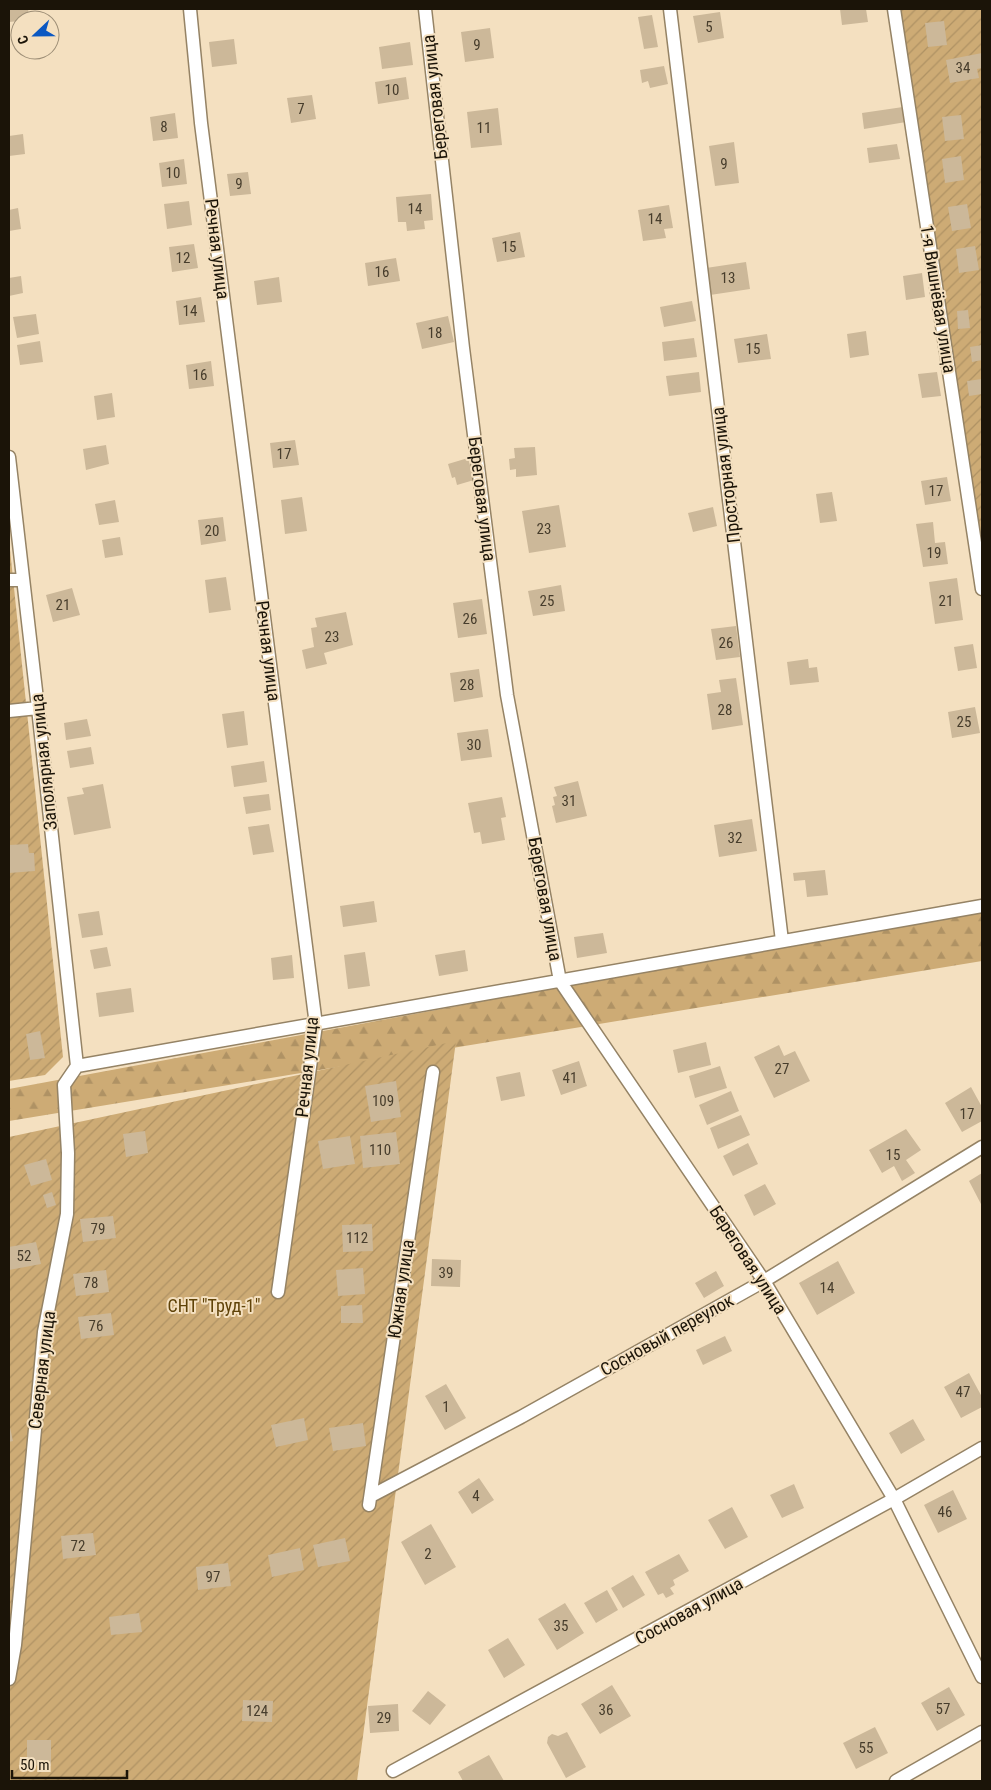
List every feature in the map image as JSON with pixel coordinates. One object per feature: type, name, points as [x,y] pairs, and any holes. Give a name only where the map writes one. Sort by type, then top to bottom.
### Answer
[{"type":"street","name":"Речная улица","points":[[190,9],[201,123],[316,1025],[278,1292]]},
{"type":"street","name":"Береговая улица","points":[[425,9],[465,358],[507,694],[560,981],[764,1281],[894,1499],[982,1677]]},
{"type":"street","name":"Просторная улица","points":[[670,9],[782,941]]},
{"type":"street","name":"1-я Вишнёвая улица","points":[[894,9],[982,589]]},
{"type":"street","name":"Заполярная улица","points":[[9,457],[76,1066]]},
{"type":"street","points":[[9,580],[24,580]]},
{"type":"street","points":[[9,712],[38,708]]},
{"type":"street","points":[[76,1066],[982,906]]},
{"type":"street","name":"Северная улица","points":[[9,1679],[15,1645],[44,1332],[67,1214],[68,1153],[64,1085],[76,1066]]},
{"type":"street","name":"Южная улица","points":[[370,1500],[433,1072]]},
{"type":"street","name":"Сосновый переулок","points":[[370,1500],[764,1281],[982,1147]]},
{"type":"street","name":"Сосновая улица","points":[[393,1771],[894,1499],[982,1448]]},
{"type":"street","points":[[896,1781],[982,1732]]},
{"type":"green space","points":[[900,9],[982,9],[982,575]]},
{"type":"green space","points":[[9,540],[63,1057],[45,1075],[9,1081]]},
{"type":"green space","points":[[982,909],[982,961],[9,1121],[9,1089]]},
{"type":"green space","name":"СНТ \"Труд-1\"","points":[[456,1041],[357,1781],[9,1781],[9,1137]]},
{"type":"building","points":[[9,9],[28,9],[10,10],[9,22]]},
{"type":"building","points":[[840,9],[866,9],[868,22],[842,25]]},
{"type":"building","points":[[720,12],[724,38],[698,43],[693,16]]},
{"type":"building","points":[[652,15],[658,47],[644,49],[638,17]]},
{"type":"building","points":[[944,21],[947,45],[928,47],[925,23]]},
{"type":"building","points":[[490,28],[494,58],[465,62],[461,32]]},
{"type":"building","points":[[234,39],[237,64],[212,67],[209,42]]},
{"type":"building","points":[[410,42],[413,65],[382,69],[379,47]]},
{"type":"building","points":[[982,53],[982,68],[977,69],[979,78],[950,83],[946,60]]},
{"type":"building","points":[[664,66],[668,84],[650,88],[648,81],[642,83],[640,70]]},
{"type":"building","points":[[406,77],[409,99],[378,104],[375,82]]},
{"type":"building","points":[[312,95],[316,119],[291,123],[287,98]]},
{"type":"building","points":[[903,107],[906,122],[864,129],[862,113]]},
{"type":"building","points":[[498,108],[502,145],[471,148],[467,112]]},
{"type":"building","points":[[175,113],[178,138],[153,141],[150,117]]},
{"type":"building","points":[[961,115],[964,139],[945,141],[942,117]]},
{"type":"building","points":[[23,134],[25,154],[9,156],[9,136]]},
{"type":"building","points":[[734,142],[739,183],[715,186],[709,146]]},
{"type":"building","points":[[897,144],[900,159],[869,163],[867,148]]},
{"type":"building","points":[[961,156],[964,180],[945,183],[942,159]]},
{"type":"building","points":[[184,159],[187,184],[162,187],[159,163]]},
{"type":"building","points":[[248,172],[251,194],[230,196],[227,174]]},
{"type":"building","points":[[431,194],[433,220],[424,221],[425,229],[407,231],[406,222],[398,222],[396,197]]},
{"type":"building","points":[[189,201],[192,225],[167,229],[164,204]]},
{"type":"building","points":[[967,204],[971,228],[952,231],[948,207]]},
{"type":"building","points":[[669,205],[673,228],[664,229],[666,238],[643,241],[638,210]]},
{"type":"building","points":[[18,208],[21,229],[9,231],[9,210]]},
{"type":"building","points":[[520,232],[525,257],[497,262],[492,238]]},
{"type":"building","points":[[194,244],[198,268],[172,272],[169,247]]},
{"type":"building","points":[[975,246],[979,270],[959,273],[956,249]]},
{"type":"building","points":[[396,258],[400,281],[368,286],[365,263]]},
{"type":"building","points":[[746,262],[750,289],[710,295],[706,268]]},
{"type":"building","points":[[922,273],[925,297],[906,300],[903,276]]},
{"type":"building","points":[[21,276],[23,293],[9,296],[9,278]]},
{"type":"building","points":[[279,277],[282,302],[257,305],[254,281]]},
{"type":"building","points":[[201,297],[205,322],[179,325],[176,301]]},
{"type":"building","points":[[692,301],[696,321],[664,327],[660,307]]},
{"type":"building","points":[[968,310],[970,328],[958,329],[957,311]]},
{"type":"building","points":[[36,314],[39,334],[17,338],[13,317]]},
{"type":"building","points":[[448,316],[454,342],[422,349],[416,323]]},
{"type":"building","points":[[866,331],[869,355],[850,358],[847,334]]},
{"type":"building","points":[[767,334],[771,359],[738,363],[734,339]]},
{"type":"building","points":[[694,338],[697,357],[664,361],[662,342]]},
{"type":"building","points":[[40,341],[43,362],[20,365],[17,345]]},
{"type":"building","points":[[982,345],[982,360],[972,362],[970,347]]},
{"type":"building","points":[[211,361],[214,386],[189,389],[186,365]]},
{"type":"building","points":[[699,372],[701,392],[669,396],[666,376]]},
{"type":"building","points":[[937,372],[941,396],[922,398],[918,374]]},
{"type":"building","points":[[982,379],[982,394],[969,396],[967,381]]},
{"type":"building","points":[[112,393],[115,417],[97,420],[94,396]]},
{"type":"building","points":[[295,440],[299,465],[273,468],[270,443]]},
{"type":"building","points":[[106,445],[109,464],[86,470],[83,449]]},
{"type":"building","points":[[535,447],[537,475],[516,477],[516,469],[510,470],[509,459],[515,458],[514,448]]},
{"type":"building","points":[[468,458],[474,480],[457,485],[455,477],[452,478],[448,464]]},
{"type":"building","points":[[947,477],[951,501],[925,505],[921,481]]},
{"type":"building","points":[[832,492],[837,521],[820,523],[816,494]]},
{"type":"building","points":[[302,497],[307,531],[285,534],[281,500]]},
{"type":"building","points":[[115,500],[119,522],[99,525],[95,504]]},
{"type":"building","points":[[559,505],[566,547],[529,553],[522,511]]},
{"type":"building","points":[[713,507],[717,526],[693,532],[688,513]]},
{"type":"building","points":[[223,517],[226,541],[201,545],[198,520]]},
{"type":"building","points":[[933,522],[935,543],[945,542],[948,564],[923,567],[916,524]]},
{"type":"building","points":[[120,537],[123,555],[105,558],[102,540]]},
{"type":"building","points":[[226,577],[231,610],[209,613],[205,580]]},
{"type":"building","points":[[957,578],[963,620],[935,624],[929,582]]},
{"type":"building","points":[[561,585],[565,611],[533,616],[528,591]]},
{"type":"building","points":[[72,588],[80,615],[53,622],[46,595]]},
{"type":"building","points":[[482,599],[487,634],[458,638],[453,603]]},
{"type":"building","points":[[346,612],[353,645],[324,653],[327,664],[306,669],[302,650],[314,647],[311,628],[317,627],[315,618]]},
{"type":"building","points":[[736,626],[740,657],[716,660],[711,629]]},
{"type":"building","points":[[973,644],[977,668],[958,671],[954,647]]},
{"type":"building","points":[[808,659],[809,668],[817,667],[819,682],[790,685],[787,662]]},
{"type":"building","points":[[479,669],[483,697],[454,702],[450,673]]},
{"type":"building","points":[[736,678],[743,725],[712,730],[707,694],[721,692],[719,680]]},
{"type":"building","points":[[975,707],[980,733],[952,738],[948,712]]},
{"type":"building","points":[[244,711],[248,745],[227,748],[222,714]]},
{"type":"building","points":[[87,719],[91,736],[66,740],[64,723]]},
{"type":"building","points":[[488,729],[492,757],[461,761],[457,733]]},
{"type":"building","points":[[91,747],[94,764],[70,768],[67,751]]},
{"type":"building","points":[[264,761],[267,782],[234,787],[231,766]]},
{"type":"building","points":[[578,781],[587,816],[556,823],[552,806],[555,805],[553,797],[557,796],[554,787]]},
{"type":"building","points":[[103,784],[111,828],[74,835],[67,797],[84,794],[82,788]]},
{"type":"building","points":[[269,794],[271,810],[246,814],[243,797]]},
{"type":"building","points":[[502,797],[506,817],[501,818],[505,840],[482,844],[480,832],[474,833],[468,803]]},
{"type":"building","points":[[752,819],[757,851],[719,857],[714,825]]},
{"type":"building","points":[[269,824],[274,852],[253,855],[248,827]]},
{"type":"building","points":[[28,844],[29,853],[34,853],[35,871],[9,873],[9,845]]},
{"type":"building","points":[[825,870],[828,895],[807,897],[805,880],[794,881],[793,873]]},
{"type":"building","points":[[374,901],[377,922],[343,927],[340,906]]},
{"type":"building","points":[[99,911],[103,935],[82,938],[78,914]]},
{"type":"building","points":[[603,933],[607,953],[577,958],[574,937]]},
{"type":"building","points":[[107,947],[111,966],[94,969],[90,950]]},
{"type":"building","points":[[465,950],[468,971],[439,976],[435,955]]},
{"type":"building","points":[[365,952],[370,986],[348,989],[344,955]]},
{"type":"building","points":[[292,955],[294,978],[273,980],[271,958]]},
{"type":"building","points":[[131,988],[134,1012],[99,1017],[96,993]]},
{"type":"building","points":[[40,1031],[45,1058],[30,1060],[26,1034]]},
{"type":"building","points":[[706,1042],[711,1065],[678,1073],[673,1050]]},
{"type":"building","points":[[779,1045],[784,1056],[795,1051],[810,1081],[774,1098],[754,1057]]},
{"type":"building","points":[[579,1061],[587,1086],[561,1095],[552,1070]]},
{"type":"building","points":[[720,1066],[727,1088],[695,1098],[689,1076]]},
{"type":"building","points":[[520,1072],[525,1096],[501,1101],[496,1077]]},
{"type":"building","points":[[396,1081],[401,1117],[371,1122],[365,1086]]},
{"type":"building","points":[[971,1087],[982,1107],[982,1121],[962,1132],[945,1103]]},
{"type":"building","points":[[731,1091],[739,1111],[707,1125],[699,1105]]},
{"type":"building","points":[[741,1115],[750,1135],[718,1149],[710,1128]]},
{"type":"building","points":[[906,1129],[921,1150],[906,1160],[915,1173],[902,1181],[894,1166],[882,1173],[869,1150]]},
{"type":"building","points":[[145,1131],[148,1153],[126,1157],[123,1134]]},
{"type":"building","points":[[396,1132],[400,1164],[363,1168],[360,1136]]},
{"type":"building","points":[[350,1136],[355,1164],[323,1169],[318,1141]]},
{"type":"building","points":[[748,1143],[758,1164],[733,1176],[723,1156]]},
{"type":"building","points":[[46,1159],[52,1180],[31,1186],[24,1165]]},
{"type":"building","points":[[982,1173],[982,1206],[969,1181]]},
{"type":"building","points":[[765,1184],[776,1204],[754,1216],[744,1195]]},
{"type":"building","points":[[52,1192],[56,1205],[47,1208],[43,1195]]},
{"type":"building","points":[[113,1216],[116,1238],[83,1242],[80,1219]]},
{"type":"building","points":[[372,1224],[373,1251],[343,1252],[342,1225]]},
{"type":"building","points":[[36,1242],[41,1264],[9,1270],[9,1247]]},
{"type":"building","points":[[432,1259],[461,1260],[460,1287],[431,1286]]},
{"type":"building","points":[[838,1261],[855,1293],[817,1315],[799,1283]]},
{"type":"building","points":[[363,1268],[365,1294],[338,1296],[336,1270]]},
{"type":"building","points":[[106,1270],[109,1292],[76,1296],[73,1274]]},
{"type":"building","points":[[716,1271],[724,1286],[704,1298],[695,1283]]},
{"type":"building","points":[[362,1305],[363,1323],[341,1323],[341,1306]]},
{"type":"building","points":[[111,1313],[114,1335],[81,1339],[78,1317]]},
{"type":"building","points":[[725,1336],[732,1351],[703,1365],[696,1350]]},
{"type":"building","points":[[969,1373],[982,1397],[982,1407],[961,1418],[944,1387]]},
{"type":"building","points":[[446,1384],[466,1418],[445,1430],[425,1396]]},
{"type":"building","points":[[304,1418],[308,1440],[276,1447],[271,1425]]},
{"type":"building","points":[[913,1419],[925,1440],[901,1454],[889,1433]]},
{"type":"building","points":[[9,1423],[13,1441],[9,1442]]},
{"type":"building","points":[[363,1423],[366,1446],[333,1451],[329,1428]]},
{"type":"building","points":[[479,1478],[494,1500],[472,1514],[458,1492]]},
{"type":"building","points":[[794,1484],[804,1508],[782,1518],[770,1495]]},
{"type":"building","points":[[953,1490],[967,1519],[938,1533],[924,1505]]},
{"type":"building","points":[[732,1507],[748,1537],[725,1549],[708,1520]]},
{"type":"building","points":[[431,1524],[456,1567],[425,1585],[401,1542]]},
{"type":"building","points":[[93,1533],[96,1555],[63,1559],[61,1536]]},
{"type":"building","points":[[345,1538],[350,1561],[318,1567],[313,1545]]},
{"type":"building","points":[[300,1548],[304,1570],[272,1577],[268,1555]]},
{"type":"building","points":[[679,1554],[689,1571],[673,1580],[675,1585],[670,1588],[674,1594],[666,1598],[663,1593],[658,1595],[645,1572]]},
{"type":"building","points":[[228,1563],[231,1586],[198,1590],[196,1567]]},
{"type":"building","points":[[633,1575],[645,1595],[623,1608],[611,1588]]},
{"type":"building","points":[[607,1590],[618,1610],[596,1623],[584,1603]]},
{"type":"building","points":[[565,1603],[584,1633],[557,1650],[538,1619]]},
{"type":"building","points":[[139,1613],[142,1632],[111,1635],[109,1617]]},
{"type":"building","points":[[508,1638],[525,1665],[504,1678],[488,1650]]},
{"type":"building","points":[[612,1685],[631,1716],[600,1734],[581,1704]]},
{"type":"building","points":[[949,1687],[965,1715],[937,1731],[921,1703]]},
{"type":"building","points":[[428,1691],[446,1705],[430,1725],[412,1711]]},
{"type":"building","points":[[243,1700],[273,1701],[272,1722],[242,1721]]},
{"type":"building","points":[[398,1704],[399,1731],[370,1733],[368,1706]]},
{"type":"building","points":[[875,1727],[888,1753],[856,1769],[843,1743]]},
{"type":"building","points":[[567,1732],[586,1767],[566,1778],[547,1743],[548,1737],[552,1734],[558,1736]]},
{"type":"building","points":[[27,1740],[51,1740],[51,1766],[27,1765]]},
{"type":"building","points":[[489,1755],[504,1781],[463,1781],[458,1772]]}]
